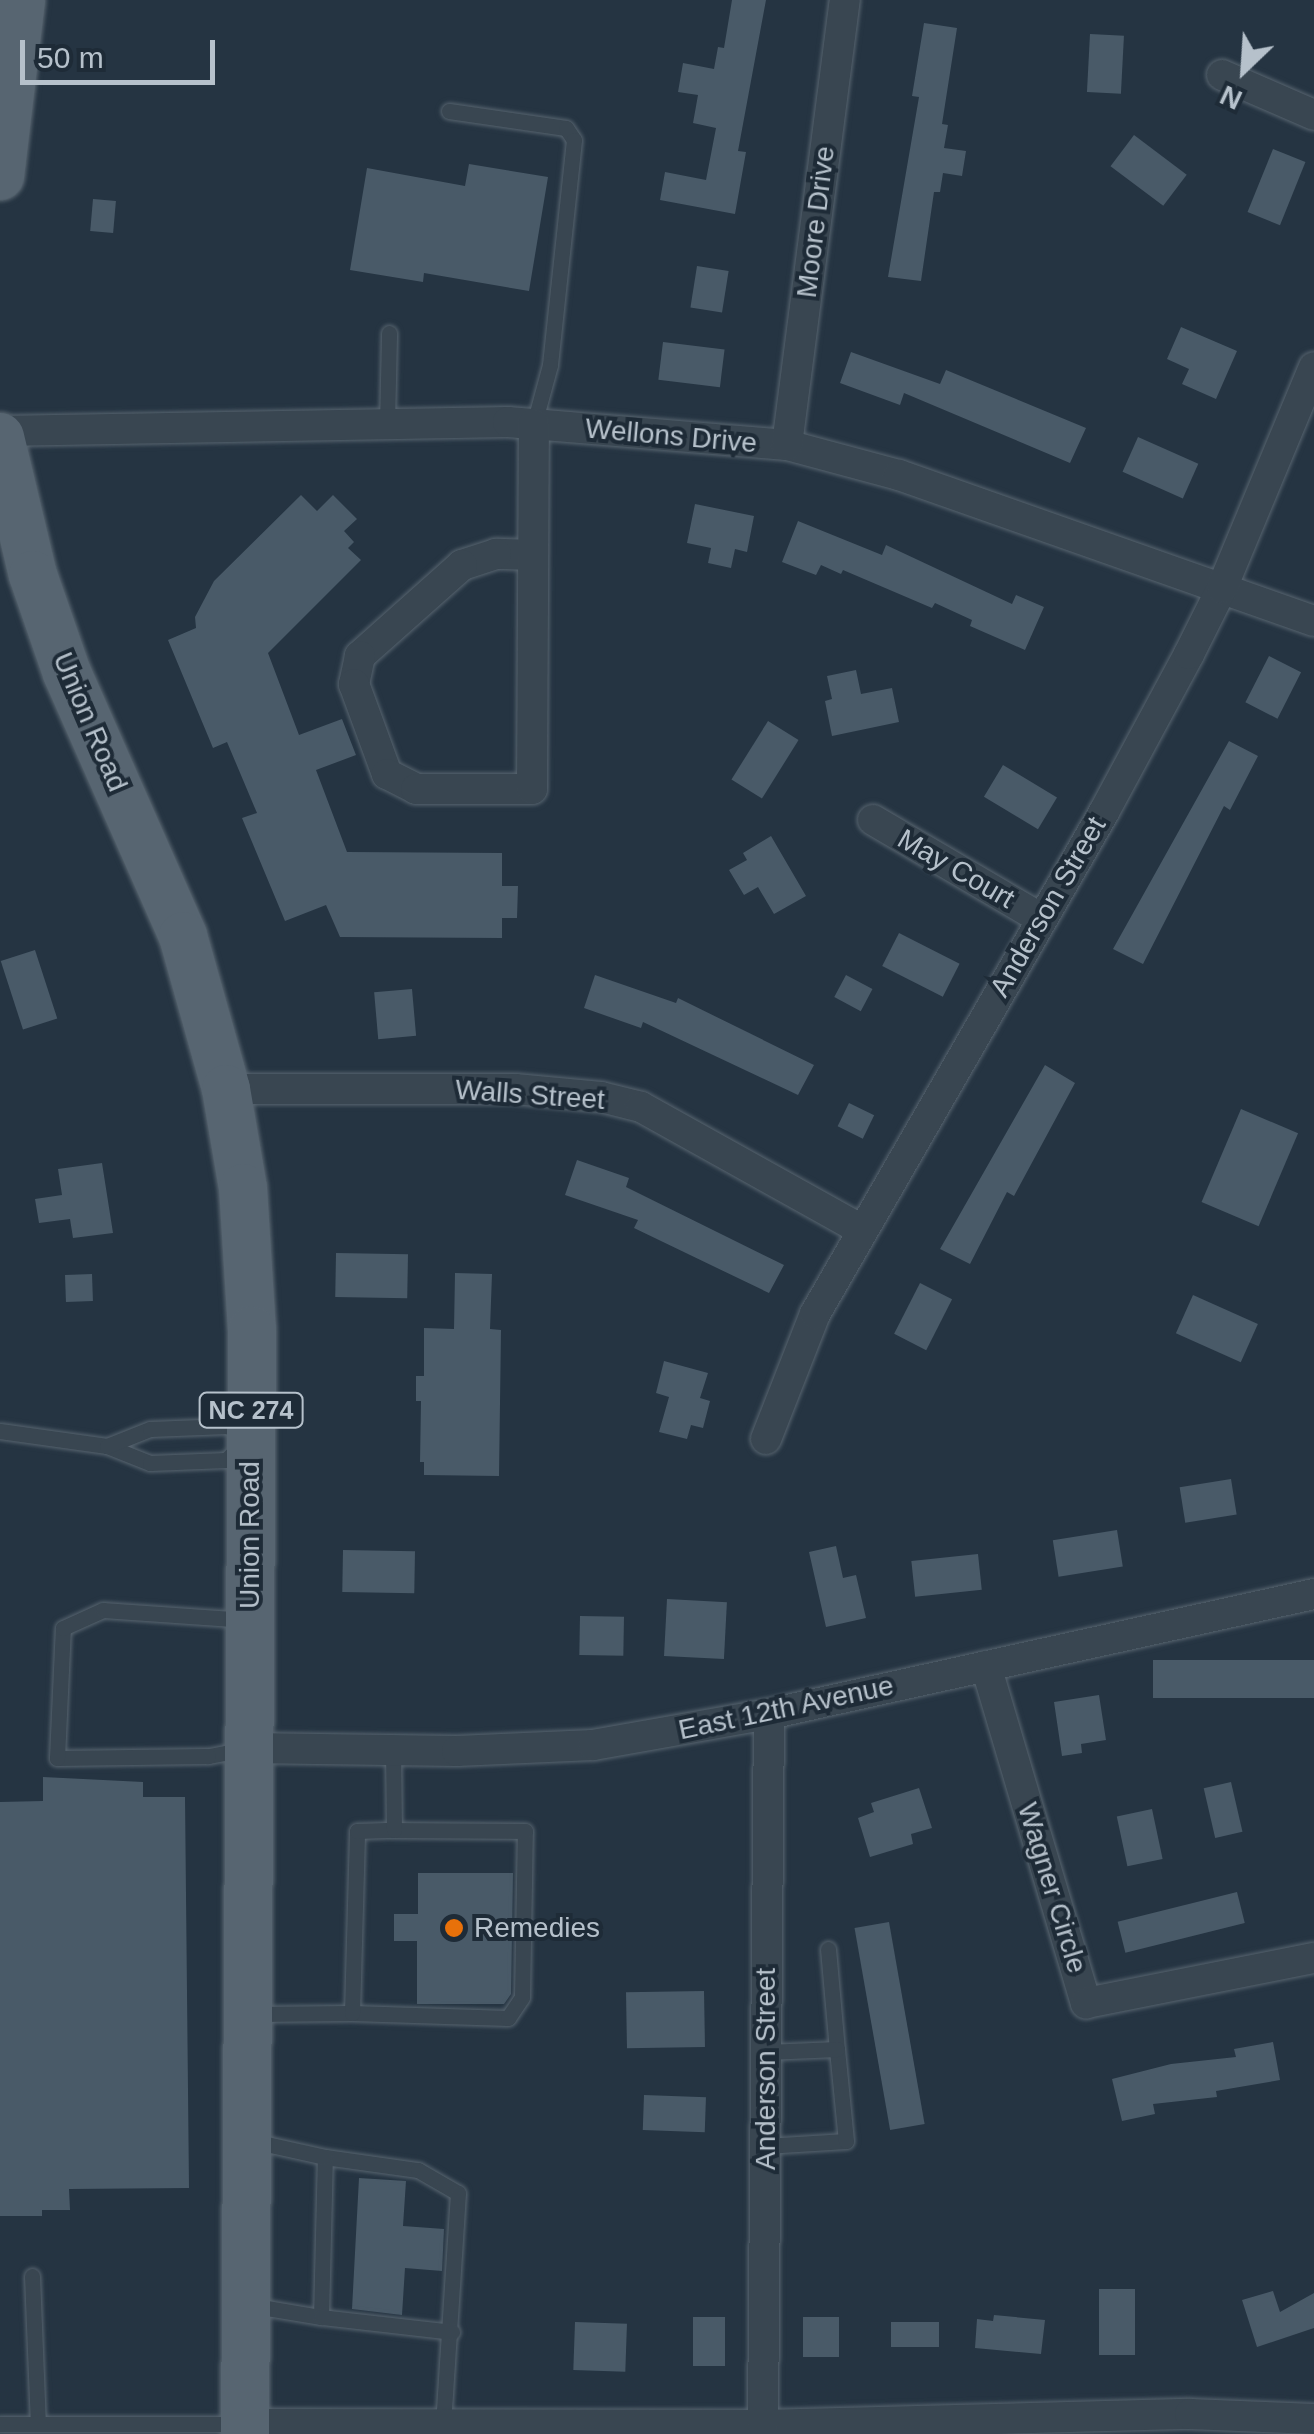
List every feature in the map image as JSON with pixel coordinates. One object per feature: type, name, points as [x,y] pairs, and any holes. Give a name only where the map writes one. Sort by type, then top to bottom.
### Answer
[{"type":"main road","points":[[0,176],[20,0]]},
{"type":"main road","name":"Union Road","points":[[0,434],[32,575],[94,736],[183,936],[226,1089],[250,1264],[245,2429]]},
{"type":"street","name":"Moore Drive","points":[[787,445],[845,0]]},
{"type":"street","points":[[1222,76],[1314,115]]},
{"type":"street","name":"Anderson Street","points":[[766,1438],[792,1363],[862,1230],[1104,812],[1222,588],[1314,367]]},
{"type":"street","name":"Wellons Drive","points":[[0,434],[534,424],[787,445],[899,475],[1314,621]]},
{"type":"street","points":[[533,554],[496,554],[462,565],[360,656],[354,684],[388,774],[416,789],[532,789],[534,424]]},
{"type":"street","name":"May Court","points":[[873,820],[1040,918]]},
{"type":"street","name":"Walls Street","points":[[226,1089],[516,1088],[601,1097],[641,1107],[862,1230]]},
{"type":"street","name":"East 12th Avenue","points":[[249,1748],[593,1746],[769,1714],[1314,1594]]},
{"type":"street","name":"Wagner Circle","points":[[986,1666],[1086,2003],[1314,1958]]},
{"type":"street","name":"Anderson Street","points":[[763,2425],[769,1714]]},
{"type":"street","points":[[245,2429],[444,2424],[546,2429],[1190,2414],[1314,2420]]},
{"type":"lane","points":[[448,111],[566,128],[574,140],[550,365],[534,424]]},
{"type":"lane","points":[[386,424],[389,333]]},
{"type":"lane","points":[[0,1431],[107,1446],[150,1463],[226,1460],[251,1436],[227,1426],[150,1430],[107,1446]]},
{"type":"lane","points":[[249,1748],[208,1756],[57,1758],[63,1628],[103,1610],[250,1620]]},
{"type":"lane","points":[[393,1750],[394,1830]]},
{"type":"lane","points":[[247,2014],[508,2018],[522,1997],[525,1832],[357,1831],[352,2013]]},
{"type":"lane","points":[[765,2146],[846,2141],[828,1949]]},
{"type":"lane","points":[[766,2052],[837,2049]]},
{"type":"lane","points":[[246,2140],[418,2170],[458,2193],[444,2424]]},
{"type":"lane","points":[[321,2317],[325,2156]]},
{"type":"lane","points":[[32,2276],[38,2424]]},
{"type":"lane","points":[[245,2305],[452,2332]]},
{"type":"lane","points":[[0,2424],[245,2429]]},
{"type":"building","points":[[732,0],[766,0],[738,151],[746,152],[735,214],[660,200],[665,172],[706,180],[716,128],[693,123],[698,95],[678,92],[683,63],[714,69],[718,47],[724,48]]},
{"type":"building","points":[[924,23],[957,28],[942,124],[948,125],[944,148],[966,151],[962,176],[943,173],[940,192],[934,192],[921,281],[888,277],[919,97],[912,96]]},
{"type":"building","points":[[1090,34],[1124,36],[1121,94],[1087,92]]},
{"type":"building","points":[[1134,135],[1187,175],[1163,206],[1111,166]]},
{"type":"building","points":[[1273,149],[1305,162],[1280,225],[1248,212]]},
{"type":"building","points":[[469,164],[548,177],[529,291],[424,273],[423,282],[350,270],[367,168],[465,186]]},
{"type":"building","points":[[93,199],[116,201],[113,233],[90,231]]},
{"type":"building","points":[[697,266],[729,271],[722,312],[690,307]]},
{"type":"building","points":[[1181,327],[1237,351],[1216,399],[1182,384],[1189,369],[1167,359]]},
{"type":"building","points":[[663,342],[725,350],[720,387],[658,380]]},
{"type":"building","points":[[851,352],[940,384],[946,370],[1086,428],[1070,463],[904,393],[900,405],[840,383]]},
{"type":"building","points":[[1138,437],[1198,464],[1183,499],[1123,472]]},
{"type":"building","points":[[301,495],[317,511],[333,495],[357,519],[344,531],[354,542],[348,548],[361,560],[268,653],[299,735],[342,719],[356,755],[316,770],[347,852],[502,853],[502,886],[518,886],[517,918],[502,918],[502,938],[340,937],[326,905],[285,921],[242,818],[257,813],[227,742],[213,748],[168,640],[196,628],[195,617],[214,581]]},
{"type":"building","points":[[695,504],[754,516],[747,552],[735,549],[731,568],[708,563],[711,548],[687,543]]},
{"type":"building","points":[[798,521],[882,555],[886,545],[1012,604],[1016,595],[1044,607],[1025,650],[970,626],[972,620],[935,603],[932,608],[843,570],[841,574],[821,565],[816,575],[782,562]]},
{"type":"building","points":[[1269,656],[1301,672],[1277,719],[1245,702]]},
{"type":"building","points":[[856,670],[861,694],[892,688],[899,722],[832,736],[825,701],[832,699],[827,676]]},
{"type":"building","points":[[768,721],[799,740],[762,799],[731,780]]},
{"type":"building","points":[[1229,741],[1258,756],[1230,810],[1224,806],[1143,964],[1113,949]]},
{"type":"building","points":[[1003,765],[1057,797],[1038,829],[984,797]]},
{"type":"building","points":[[771,836],[806,896],[774,914],[758,887],[744,895],[729,870],[747,860],[743,853]]},
{"type":"building","points":[[899,933],[960,964],[943,997],[882,966]]},
{"type":"building","points":[[35,950],[57,1018],[23,1030],[1,961]]},
{"type":"building","points":[[595,975],[676,1003],[678,998],[814,1065],[798,1095],[643,1022],[641,1028],[584,1008]]},
{"type":"building","points":[[846,975],[872,989],[861,1011],[834,997]]},
{"type":"building","points":[[412,989],[416,1036],[378,1039],[374,992]]},
{"type":"building","points":[[1045,1065],[1075,1083],[1014,1196],[1007,1192],[970,1264],[940,1249]]},
{"type":"building","points":[[849,1103],[874,1115],[863,1139],[838,1126]]},
{"type":"building","points":[[1241,1109],[1298,1133],[1259,1226],[1202,1202]]},
{"type":"building","points":[[577,1160],[629,1178],[626,1187],[784,1265],[769,1293],[634,1228],[638,1220],[565,1195]]},
{"type":"building","points":[[102,1163],[113,1233],[73,1238],[70,1219],[39,1223],[35,1199],[62,1195],[58,1169]]},
{"type":"building","points":[[336,1253],[408,1254],[407,1298],[335,1297]]},
{"type":"building","points":[[455,1273],[492,1274],[490,1329],[501,1330],[499,1476],[424,1475],[424,1462],[420,1462],[421,1401],[416,1401],[416,1376],[424,1376],[424,1328],[454,1329]]},
{"type":"building","points":[[92,1274],[93,1301],[66,1302],[65,1275]]},
{"type":"building","points":[[920,1283],[952,1299],[926,1350],[894,1334]]},
{"type":"building","points":[[1193,1295],[1258,1324],[1241,1362],[1176,1333]]},
{"type":"building","points":[[664,1361],[708,1373],[700,1398],[710,1401],[703,1428],[691,1425],[687,1439],[659,1432],[669,1397],[656,1393]]},
{"type":"building","points":[[1231,1479],[1237,1515],[1185,1523],[1180,1487]]},
{"type":"building","points":[[1117,1530],[1123,1567],[1059,1577],[1053,1540]]},
{"type":"building","points":[[836,1546],[843,1578],[856,1575],[866,1618],[826,1627],[809,1552]]},
{"type":"building","points":[[343,1550],[415,1551],[414,1593],[342,1592]]},
{"type":"building","points":[[978,1554],[982,1590],[915,1597],[911,1561]]},
{"type":"building","points":[[667,1599],[727,1602],[724,1659],[664,1656]]},
{"type":"building","points":[[580,1616],[624,1617],[623,1656],[579,1655]]},
{"type":"building","points":[[1153,1660],[1314,1660],[1314,1698],[1153,1698]]},
{"type":"building","points":[[1099,1695],[1106,1740],[1081,1744],[1082,1753],[1062,1756],[1054,1702]]},
{"type":"building","points":[[43,1777],[143,1782],[143,1797],[185,1797],[189,2188],[69,2189],[70,2210],[42,2210],[42,2216],[0,2216],[0,1802],[43,1801]]},
{"type":"building","points":[[1231,1782],[1242,1832],[1215,1838],[1204,1788]]},
{"type":"building","points":[[919,1788],[932,1828],[911,1834],[913,1844],[870,1857],[858,1818],[874,1812],[871,1803]]},
{"type":"building","points":[[1152,1809],[1163,1859],[1127,1866],[1117,1816]]},
{"type":"building","name":"Remedies","points":[[418,1873],[513,1873],[511,1994],[504,2004],[417,2004],[417,1941],[394,1941],[394,1914],[418,1914]]},
{"type":"building","points":[[1237,1892],[1245,1923],[1125,1953],[1118,1922]]},
{"type":"building","points":[[889,1922],[925,2124],[890,2130],[855,1928]]},
{"type":"building","points":[[704,1991],[705,2047],[627,2048],[626,1992]]},
{"type":"building","points":[[1273,2042],[1280,2080],[1216,2091],[1217,2097],[1153,2104],[1155,2114],[1122,2121],[1112,2079],[1171,2064],[1236,2057],[1234,2049]]},
{"type":"building","points":[[644,2095],[706,2097],[705,2132],[643,2130]]},
{"type":"building","points":[[359,2178],[406,2181],[403,2226],[444,2229],[442,2271],[405,2268],[402,2315],[352,2309]]},
{"type":"building","points":[[1099,2289],[1135,2289],[1135,2355],[1099,2355]]},
{"type":"building","points":[[1273,2291],[1280,2312],[1314,2293],[1314,2328],[1257,2347],[1242,2300]]},
{"type":"building","points":[[994,2315],[1045,2320],[1041,2354],[975,2348],[977,2319],[993,2321]]},
{"type":"building","points":[[693,2317],[725,2317],[725,2366],[693,2366]]},
{"type":"building","points":[[803,2317],[839,2317],[839,2357],[803,2357]]},
{"type":"building","points":[[575,2322],[627,2324],[625,2372],[573,2370]]},
{"type":"building","points":[[891,2322],[939,2322],[939,2347],[891,2347]]},
{"type":"place","name":"Remedies","points":[[454,1928]]}]
